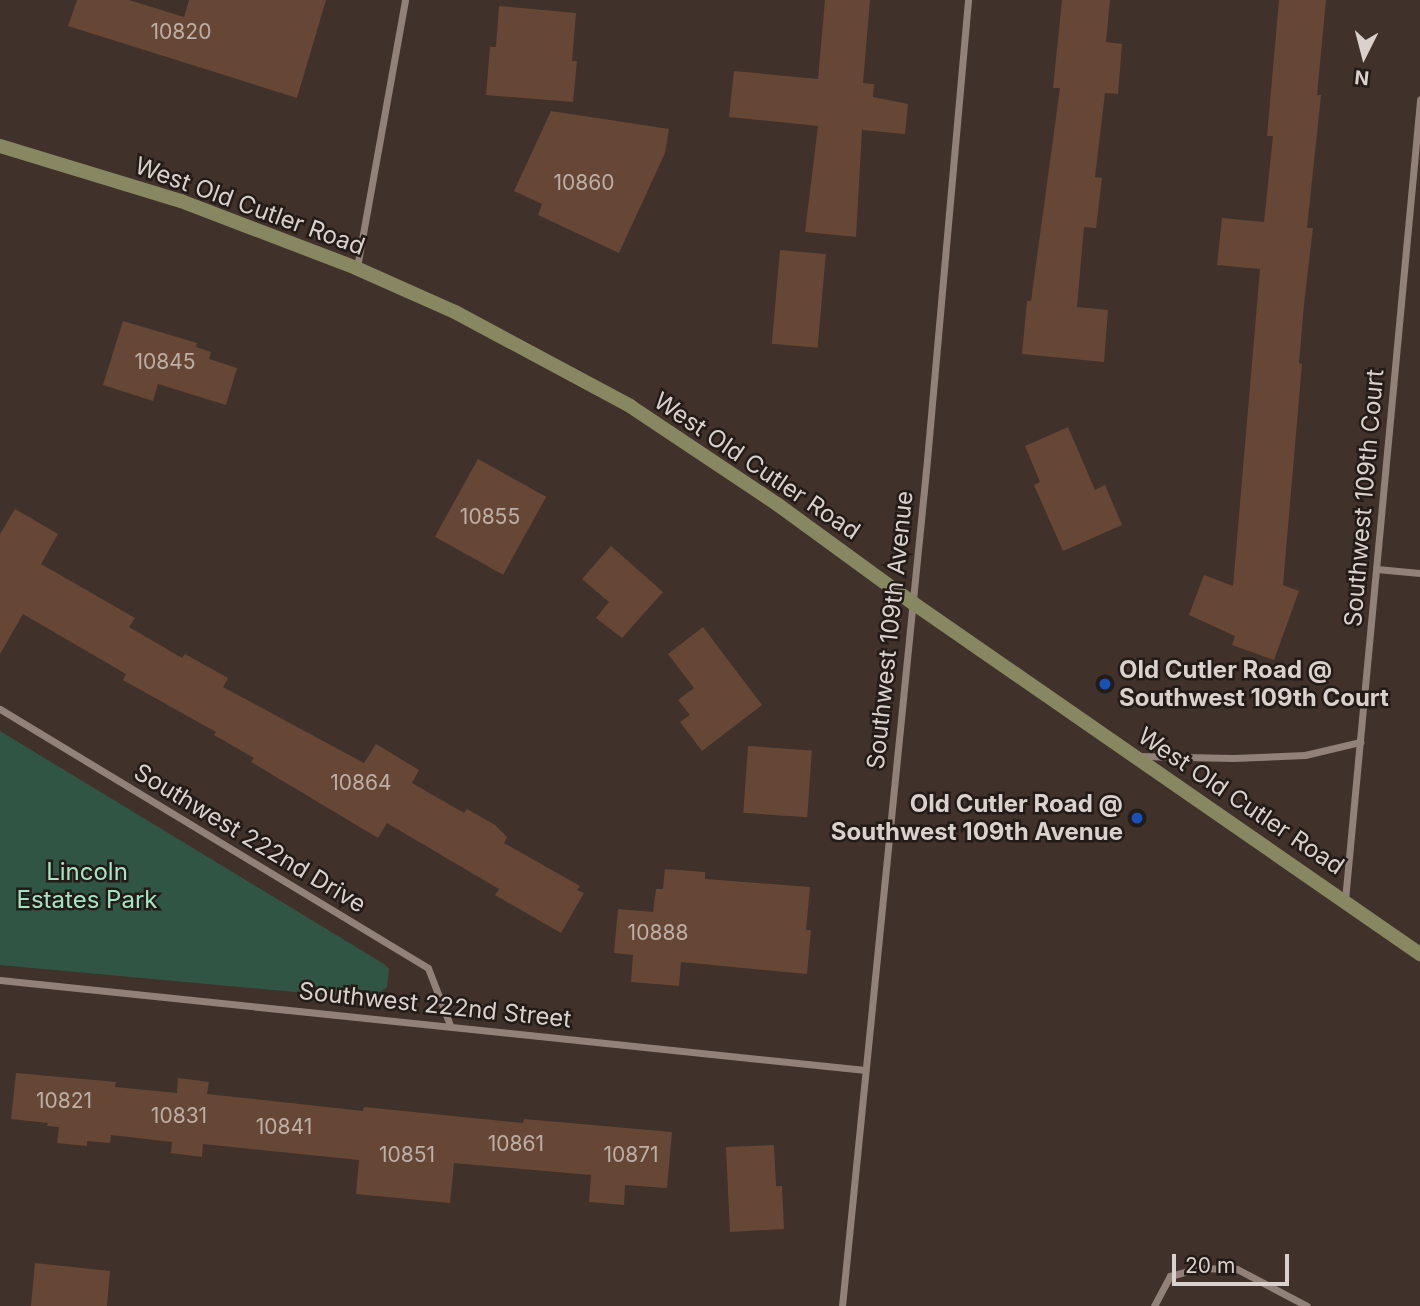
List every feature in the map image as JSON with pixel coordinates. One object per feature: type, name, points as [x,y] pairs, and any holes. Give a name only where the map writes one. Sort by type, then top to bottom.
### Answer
[{"type":"street","points":[[356,268],[405,0]]},
{"type":"street","name":"Southwest 109th Avenue","points":[[842,1306],[913,603],[968,0]]},
{"type":"street","name":"Southwest 109th Court","points":[[1345,900],[1420,100]]},
{"type":"street","name":"West Old Cutler Road","points":[[0,146],[181,201],[356,268],[455,312],[630,407],[776,504],[913,603],[1420,954]]},
{"type":"street","points":[[1377,569],[1420,573]]},
{"type":"street","name":"Southwest 222nd Drive","points":[[0,709],[428,968],[450,1025]]},
{"type":"street","points":[[1135,756],[1233,758],[1304,755],[1360,742]]},
{"type":"street","name":"Southwest 222nd Street","points":[[0,980],[865,1070]]},
{"type":"street","points":[[1154,1306],[1170,1276],[1200,1268],[1237,1269],[1307,1306]]},
{"type":"green space","name":"Lincoln Estates Park","points":[[0,731],[384,964],[389,969],[387,987],[372,999],[0,965]]},
{"type":"building","points":[[77,0],[129,0],[184,17],[189,0],[326,0],[297,98],[68,26]]},
{"type":"building","points":[[825,0],[870,0],[863,83],[874,84],[873,97],[908,104],[905,134],[862,130],[856,237],[805,232],[818,126],[729,117],[734,71],[818,79]]},
{"type":"building","points":[[1062,0],[1110,0],[1106,42],[1122,44],[1118,94],[1105,93],[1095,177],[1102,178],[1096,228],[1084,227],[1077,307],[1108,310],[1104,362],[1022,354],[1027,301],[1031,301],[1060,88],[1053,88]]},
{"type":"building","points":[[1279,0],[1326,0],[1317,95],[1321,95],[1307,228],[1313,228],[1299,363],[1302,364],[1283,585],[1299,591],[1274,660],[1232,645],[1235,636],[1189,615],[1204,575],[1233,586],[1260,269],[1217,265],[1222,218],[1264,222],[1273,136],[1267,136]]},
{"type":"building","points":[[499,6],[576,13],[572,61],[577,61],[573,102],[486,95],[490,47],[496,47]]},
{"type":"building","points":[[551,111],[669,129],[665,153],[619,253],[538,215],[542,204],[514,191]]},
{"type":"building","points":[[780,250],[826,254],[818,348],[772,344]]},
{"type":"building","points":[[123,321],[197,343],[196,347],[211,352],[209,359],[237,368],[226,405],[158,384],[153,401],[103,385]]},
{"type":"building","points":[[1068,427],[1095,490],[1105,485],[1122,525],[1063,551],[1034,485],[1040,482],[1025,446]]},
{"type":"building","points":[[478,459],[546,497],[503,575],[435,537]]},
{"type":"building","points":[[15,509],[58,534],[41,564],[135,618],[129,627],[182,658],[185,654],[228,678],[223,687],[364,763],[376,744],[419,770],[412,783],[464,813],[467,809],[495,825],[507,837],[504,843],[580,886],[577,890],[584,893],[561,933],[495,895],[499,889],[387,823],[378,838],[251,762],[254,758],[214,735],[216,732],[123,680],[126,674],[23,614],[0,654],[0,534]]},
{"type":"building","points":[[611,546],[663,592],[622,638],[596,618],[609,602],[582,579]]},
{"type":"building","points":[[703,627],[762,705],[702,751],[680,722],[690,715],[678,700],[694,688],[668,654]]},
{"type":"building","points":[[748,746],[812,750],[807,817],[743,813]]},
{"type":"building","points":[[665,869],[705,872],[705,879],[810,887],[806,930],[811,930],[807,974],[681,962],[679,986],[631,982],[633,955],[614,953],[618,909],[653,912],[656,889],[663,889]]},
{"type":"building","points":[[16,1073],[116,1082],[115,1087],[177,1093],[178,1078],[209,1082],[207,1094],[363,1111],[364,1107],[523,1123],[524,1119],[672,1132],[667,1188],[625,1185],[624,1205],[589,1202],[591,1175],[454,1163],[450,1203],[356,1194],[359,1160],[203,1144],[202,1157],[171,1153],[172,1142],[111,1135],[110,1143],[87,1141],[87,1146],[57,1143],[59,1127],[47,1126],[48,1123],[11,1119]]},
{"type":"building","points":[[774,1145],[776,1186],[782,1186],[784,1229],[730,1232],[726,1147]]},
{"type":"building","points":[[35,1263],[110,1271],[107,1306],[31,1306]]},
{"type":"place","name":"Old Cutler Road @ Southwest 109th Court","points":[[1105,684]]},
{"type":"place","name":"Old Cutler Road @ Southwest 109th Avenue","points":[[1137,818]]}]
